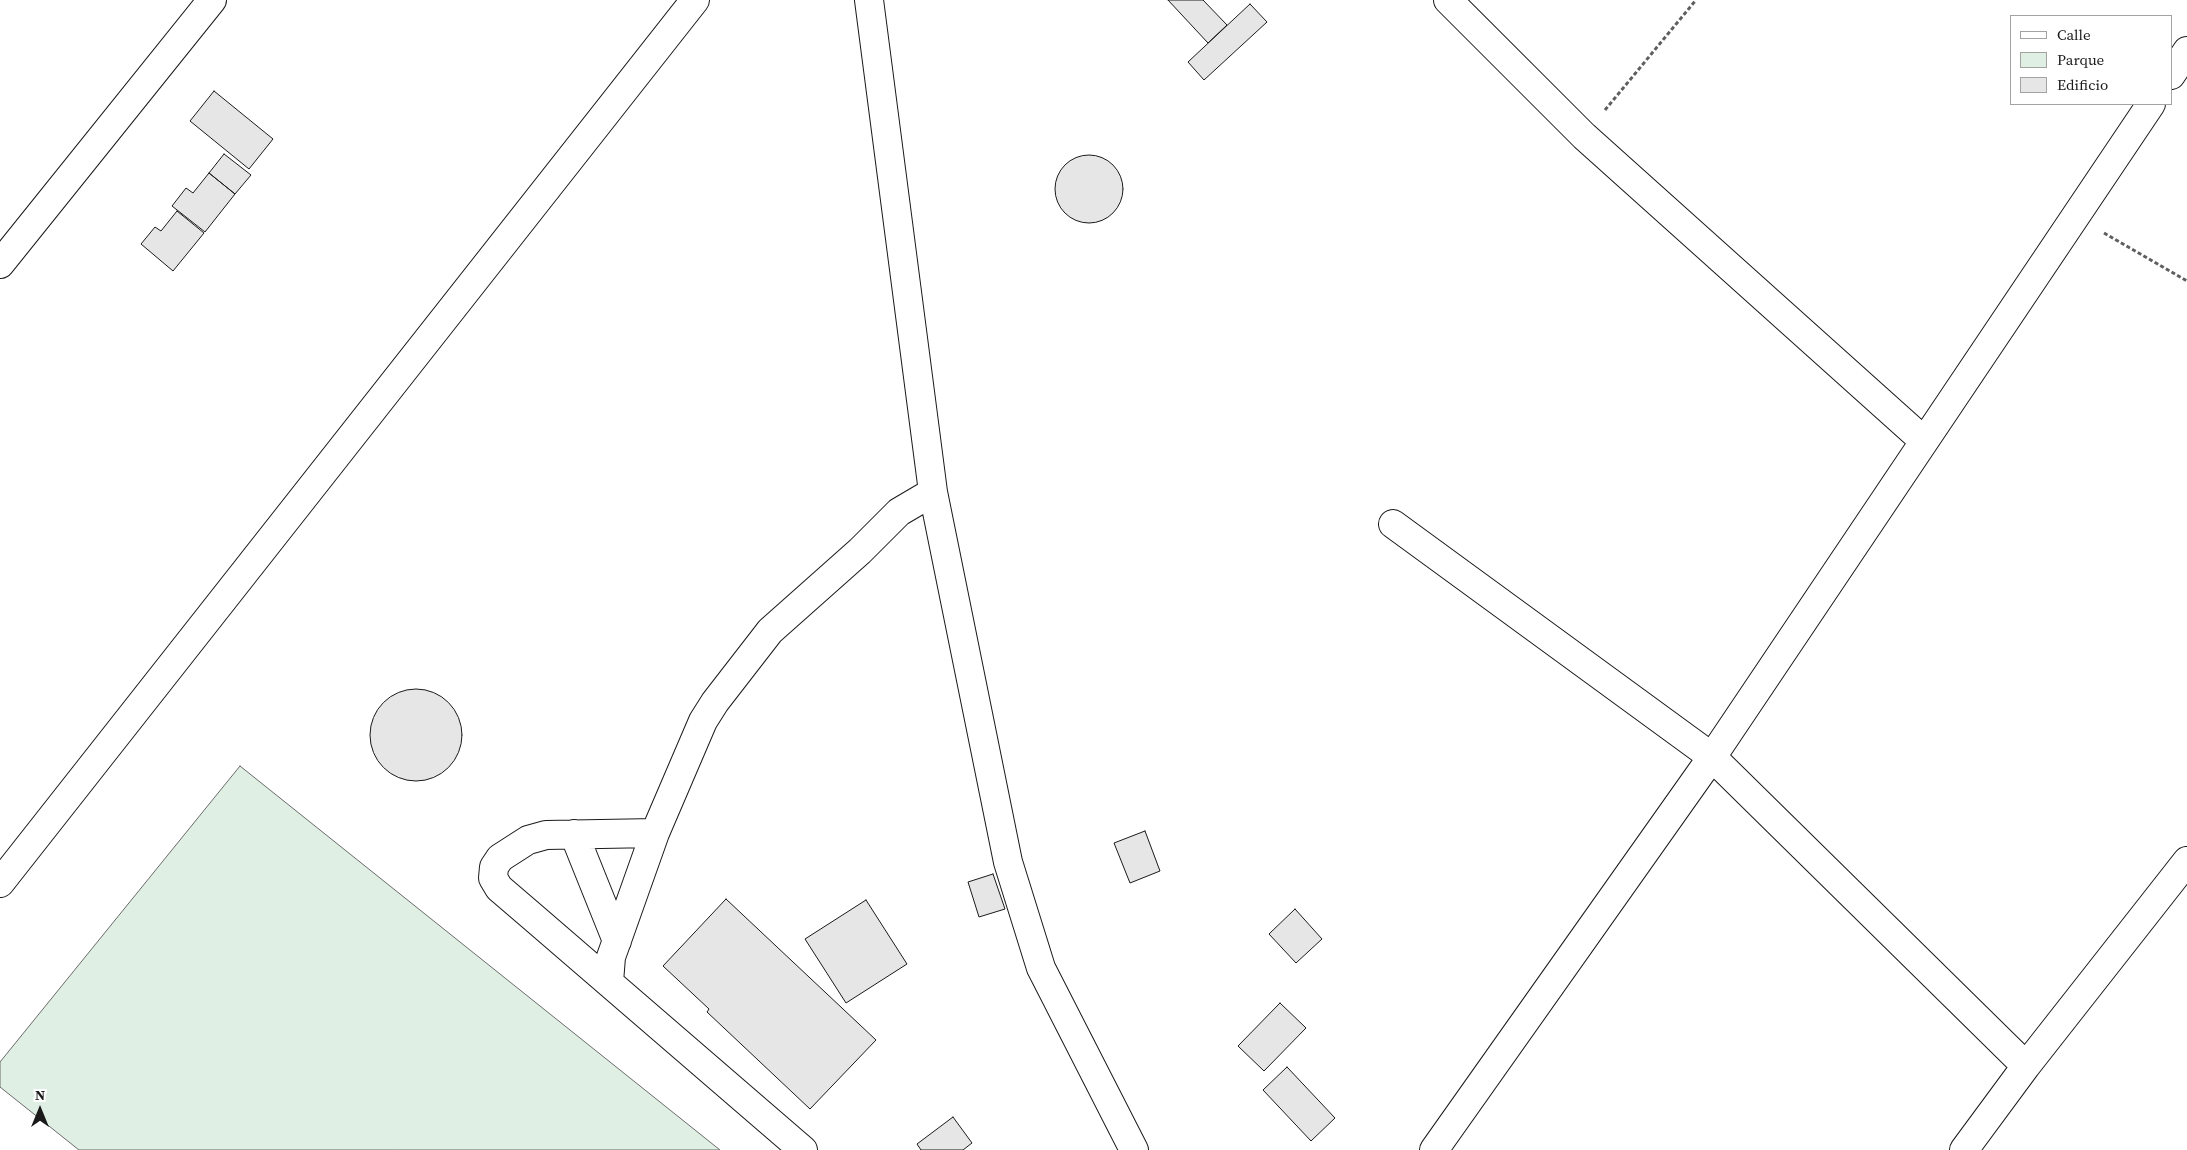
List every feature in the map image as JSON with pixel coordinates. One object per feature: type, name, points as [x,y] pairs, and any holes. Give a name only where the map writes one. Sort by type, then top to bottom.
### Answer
[{"type":"street","points":[[0,264],[212,0]]},
{"type":"street","points":[[0,884],[695,0]]},
{"type":"street","points":[[869,0],[933,492],[1008,862],[1041,968],[1134,1150]]},
{"type":"street","points":[[1448,0],[1584,136],[1924,441]]},
{"type":"street","points":[[2172,73],[2187,50]]},
{"type":"street","points":[[1434,1150],[1712,757],[2150,105]]},
{"type":"street","points":[[609,982],[611,957],[655,833],[702,721],[770,631],[860,552],[899,512],[933,492]]},
{"type":"street","points":[[1393,524],[1712,757],[2026,1066]]},
{"type":"street","points":[[655,833],[546,835],[528,840],[500,858],[494,867],[492,878],[513,900],[804,1150]]},
{"type":"street","points":[[574,834],[617,941]]},
{"type":"street","points":[[1964,1150],[2026,1066],[2187,861]]},
{"type":"path","points":[[1584,136],[1696,0]]},
{"type":"path","points":[[2075,217],[2187,281]]},
{"type":"green space","points":[[240,766],[720,1150],[79,1150],[0,1087],[0,1062]]},
{"type":"building","points":[[1168,0],[1203,0],[1227,25],[1208,43]]},
{"type":"building","points":[[1250,4],[1267,22],[1204,80],[1188,62]]},
{"type":"building","points":[[214,91],[273,139],[249,169],[190,121]]},
{"type":"building","points":[[224,154],[251,175],[235,194],[209,173]]},
{"type":"building","points":[[1089,155],[1102,158],[1113,165],[1120,176],[1123,189],[1120,202],[1113,213],[1102,220],[1089,223],[1076,220],[1065,213],[1058,202],[1055,189],[1058,176],[1065,165],[1076,158]]},
{"type":"building","points":[[209,173],[235,194],[205,232],[172,206],[186,188],[193,193]]},
{"type":"building","points":[[177,211],[204,233],[173,271],[141,244],[155,227],[161,231]]},
{"type":"building","points":[[416,689],[433,693],[448,703],[458,718],[462,735],[458,752],[448,767],[433,777],[416,781],[399,777],[384,767],[374,752],[370,735],[374,718],[384,703],[399,693]]},
{"type":"building","points":[[1145,831],[1160,871],[1130,883],[1114,843]]},
{"type":"building","points":[[993,874],[1005,909],[979,917],[968,882]]},
{"type":"building","points":[[726,899],[876,1040],[810,1109],[707,1012],[709,1009],[663,966]]},
{"type":"building","points":[[866,900],[907,964],[846,1003],[805,939]]},
{"type":"building","points":[[1295,909],[1322,939],[1296,963],[1269,934]]},
{"type":"building","points":[[1280,1003],[1306,1028],[1264,1071],[1238,1046]]},
{"type":"building","points":[[1287,1067],[1335,1118],[1311,1141],[1263,1090]]},
{"type":"building","points":[[953,1117],[972,1143],[963,1150],[921,1150],[917,1144]]}]
